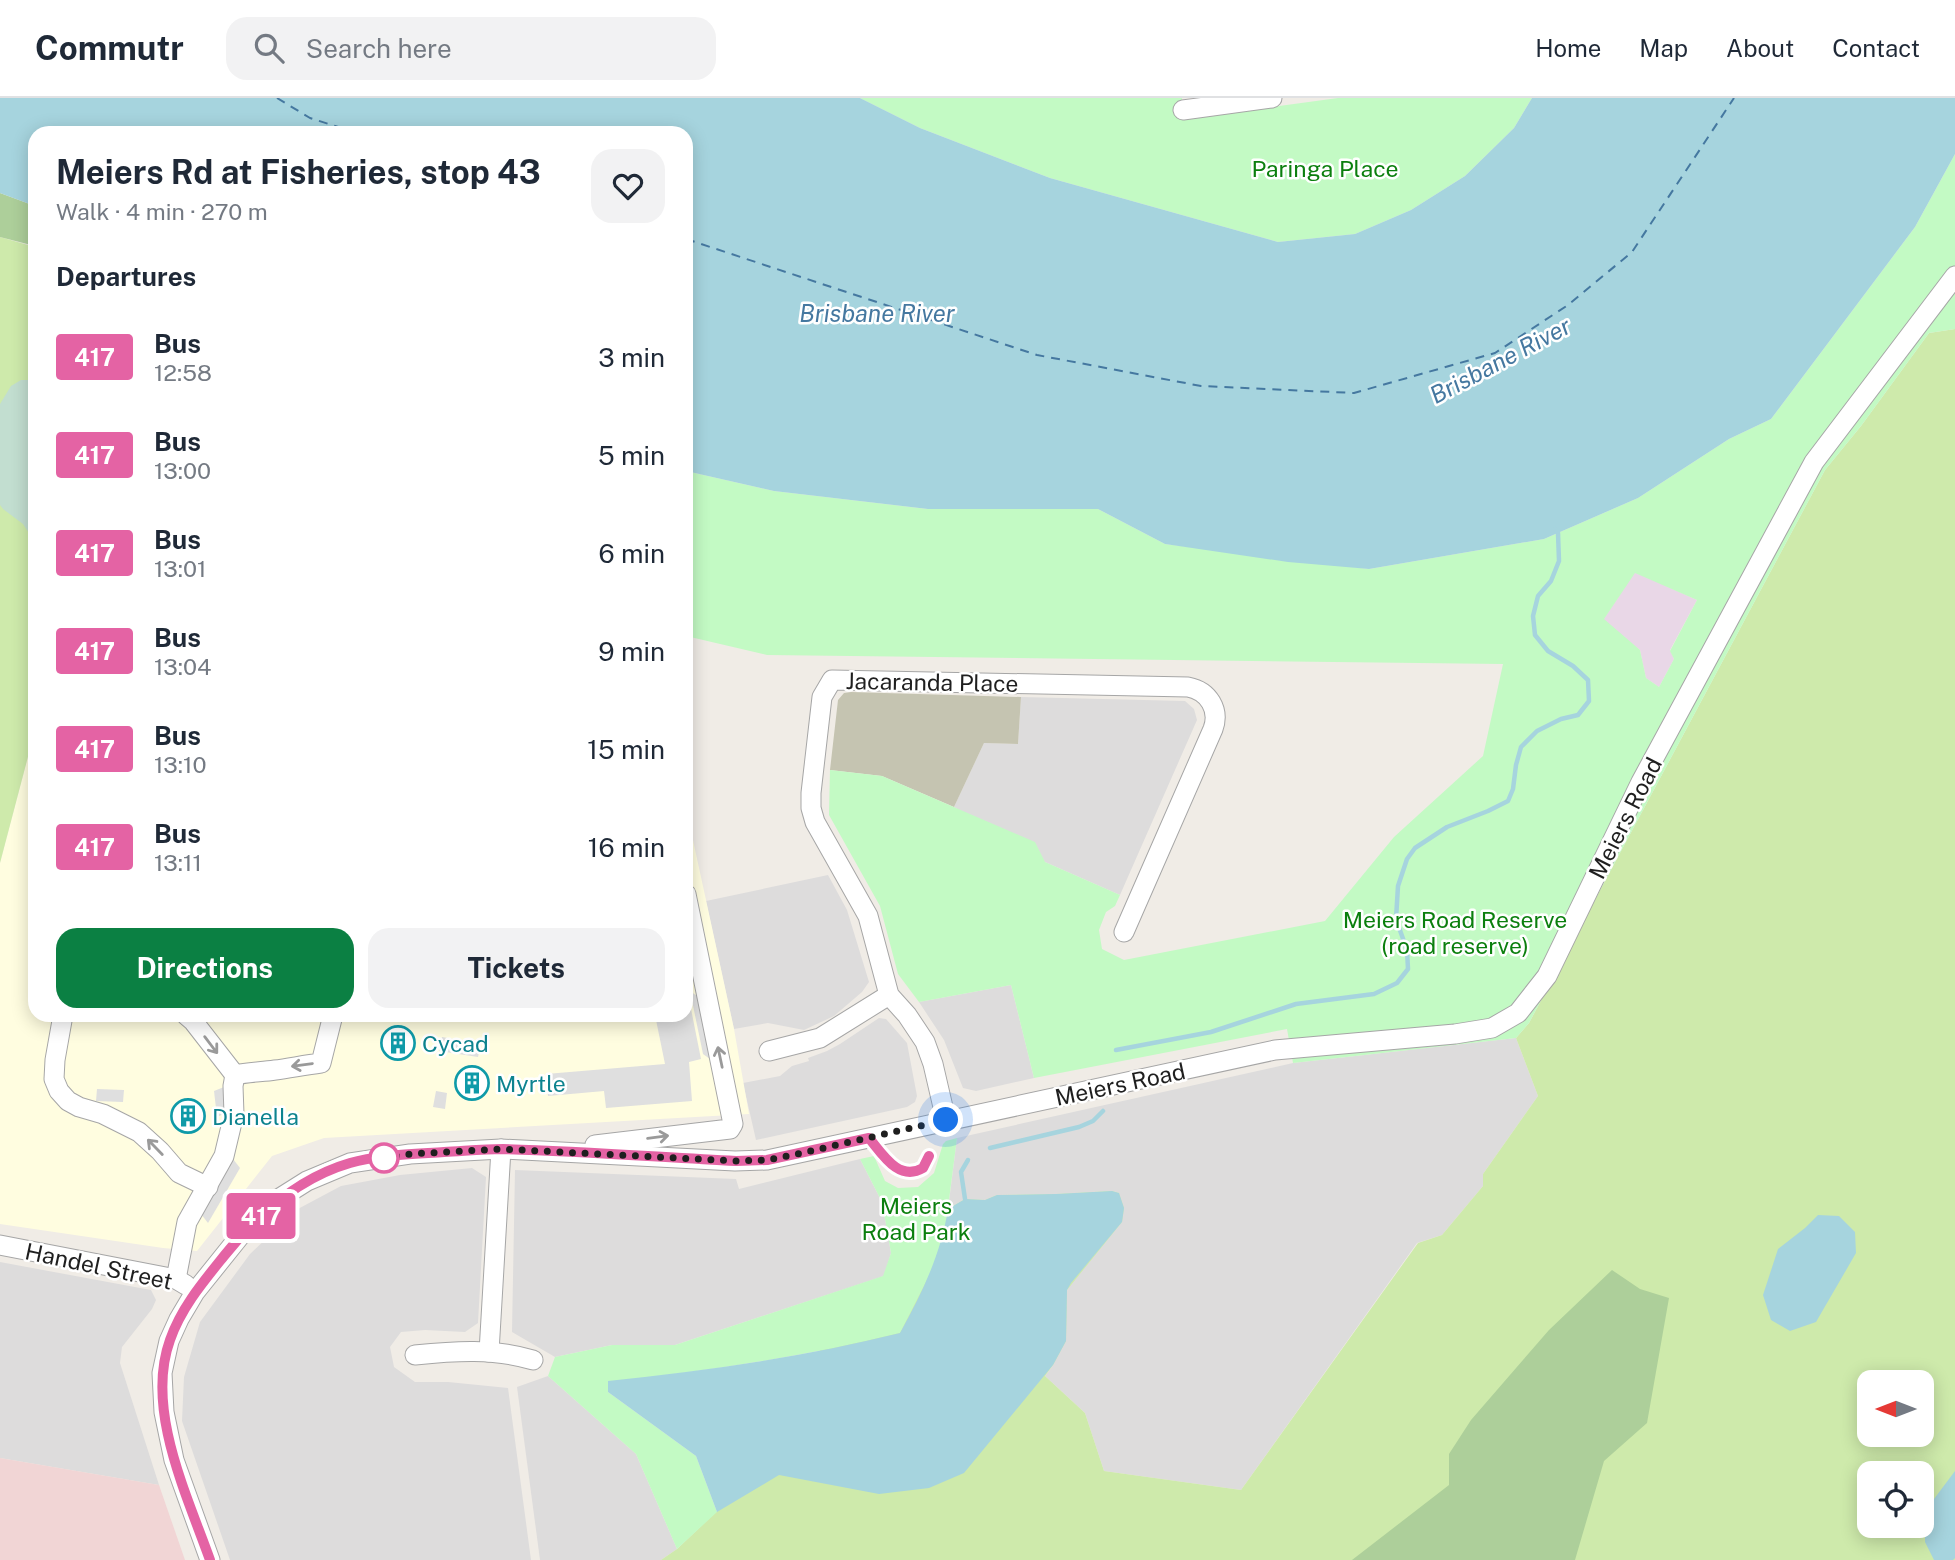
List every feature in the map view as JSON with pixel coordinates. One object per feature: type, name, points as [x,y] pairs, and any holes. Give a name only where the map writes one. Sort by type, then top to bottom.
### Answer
[{"type":"street","points":[[1183,110],[1272,98]]},
{"type":"street","name":"Meiers Road","points":[[210,1560],[174,1460],[164,1412],[162,1373],[169,1341],[195,1292],[240,1236],[280,1198],[307,1181],[350,1163],[410,1154],[501,1149],[736,1161],[767,1160],[1275,1050],[1492,1028],[1518,1013],[1547,976],[1641,782],[1814,462],[1955,276]]},
{"type":"street","name":"Jacaranda Place","points":[[946,1120],[925,1042],[907,1015],[889,995],[868,916],[818,830],[811,808],[822,697],[832,680],[1188,687],[1195,688],[1208,697],[1215,711],[1216,721],[1124,932]]},
{"type":"street","points":[[542,1151],[730,1129],[733,1124],[693,928]]},
{"type":"street","points":[[769,1051],[820,1038],[889,995]]},
{"type":"street","points":[[62,1022],[54,1079],[58,1091],[79,1107],[103,1114],[139,1132],[160,1151],[178,1173],[208,1187]]},
{"type":"street","points":[[176,1279],[187,1222],[224,1156],[234,1114],[235,1076],[194,1022]]},
{"type":"street","points":[[235,1076],[321,1063],[331,1022]]},
{"type":"street","points":[[489,1352],[501,1149]]},
{"type":"street","name":"Handel Street","points":[[0,1245],[176,1279],[195,1292]]},
{"type":"street","points":[[415,1355],[489,1352],[510,1353],[533,1360]]},
{"type":"shaded area","points":[[21,380],[28,380],[28,532],[0,505],[0,404],[11,386]]},
{"type":"shaded area","points":[[1635,572],[1697,600],[1670,650],[1674,659],[1659,687],[1646,678],[1640,650],[1603,620]]},
{"type":"shaded area","points":[[844,693],[1021,697],[1018,744],[984,743],[954,807],[882,776],[830,770],[838,700]]},
{"type":"shaded area","points":[[1021,697],[1185,701],[1194,709],[1197,720],[1120,895],[1045,862],[954,807],[984,743],[1018,744]]},
{"type":"shaded area","points":[[28,757],[28,1022],[693,1022],[693,840],[734,1029],[749,1114],[324,1138],[272,1156],[197,1251],[0,1224],[0,863]]},
{"type":"shaded area","points":[[828,875],[847,910],[869,982],[862,992],[834,1016],[804,1030],[768,1023],[734,1029],[706,901]]},
{"type":"shaded area","points":[[1011,985],[1034,1078],[976,1091],[963,1088],[944,1040],[919,1002]]},
{"type":"shaded area","points":[[693,993],[704,1001],[717,1064],[703,1054]]},
{"type":"shaded area","points":[[879,1018],[886,1019],[907,1043],[917,1096],[915,1102],[907,1107],[756,1140],[743,1083],[780,1076],[792,1066],[809,1061],[808,1058],[840,1044]]},
{"type":"shaded area","points":[[693,1019],[701,1059],[689,1062],[692,1101],[606,1108],[604,1091],[548,1096],[546,1074],[665,1064],[656,1022],[693,1022]]},
{"type":"shaded area","points":[[442,1037],[481,1044],[478,1057],[439,1051]]},
{"type":"shaded area","points":[[1516,1038],[1538,1096],[1483,1174],[1483,1186],[1442,1235],[1417,1243],[1241,1490],[1104,1471],[1085,1413],[1045,1376],[1053,1365],[1067,1290],[1122,1222],[1119,1193],[1112,1191],[997,1195],[985,1200],[965,1199],[948,1209],[957,1138],[1293,1063]]},
{"type":"shaded area","points":[[224,1087],[226,1113],[217,1117],[214,1091]]},
{"type":"shaded area","points":[[97,1089],[124,1090],[123,1102],[96,1101]]},
{"type":"shaded area","points":[[436,1091],[447,1093],[445,1109],[433,1107]]},
{"type":"shaded area","points":[[233,1159],[240,1168],[208,1223],[201,1214]]},
{"type":"shaded area","points":[[860,1159],[882,1202],[891,1253],[884,1276],[675,1345],[612,1345],[555,1357],[512,1332],[515,1170],[736,1179],[739,1189]]},
{"type":"shaded area","points":[[472,1168],[486,1177],[478,1323],[465,1332],[401,1332],[390,1347],[394,1367],[415,1382],[448,1382],[508,1388],[531,1560],[230,1560],[182,1421],[184,1377],[200,1322],[250,1254],[296,1210],[341,1186],[400,1175]]},
{"type":"shaded area","points":[[0,1262],[151,1290],[156,1300],[122,1347],[120,1363],[159,1485],[0,1458]]},
{"type":"shaded area","points":[[548,1376],[636,1454],[677,1549],[661,1560],[540,1560],[517,1387]]},
{"type":"shaded area","points":[[0,1458],[159,1485],[185,1560],[0,1560]]},
{"type":"green space","name":"Paringa Place","points":[[860,98],[1182,98],[1184,119],[1338,98],[1532,98],[1514,128],[1465,176],[1411,210],[1355,234],[1278,242],[1050,178],[920,128]]},
{"type":"green space","name":"Meiers Road Reserve (road reserve)","points":[[1955,154],[1955,329],[1929,333],[1825,470],[1529,1023],[1516,1038],[1293,1063],[1287,1029],[1034,1078],[1011,985],[919,1002],[898,974],[880,906],[829,815],[830,770],[882,776],[1035,842],[1045,862],[1120,895],[1115,906],[1106,912],[1099,930],[1102,949],[1124,960],[1325,921],[1394,837],[1483,756],[1503,664],[767,655],[693,638],[693,473],[774,491],[928,509],[1098,509],[1165,544],[1369,569],[1544,539],[1638,498],[1729,439],[1771,419],[1915,227]],"holes":[[[1635,573],[1697,600],[1670,651],[1674,659],[1659,687],[1646,678],[1640,650],[1604,619]]]},
{"type":"green space","points":[[0,193],[28,203],[28,244],[0,237]]},
{"type":"green space","points":[[0,237],[28,245],[28,757],[0,863]]},
{"type":"green space","points":[[1955,329],[1955,1560],[661,1560],[677,1549],[717,1511],[820,1350],[945,1231],[948,1209],[965,1199],[985,1200],[997,1195],[1112,1191],[1119,1193],[1124,1208],[1122,1222],[1067,1290],[1066,1341],[1045,1376],[1085,1413],[1104,1471],[1241,1490],[1418,1243],[1442,1235],[1483,1186],[1483,1174],[1538,1096],[1516,1038],[1529,1023],[1825,470],[1929,333]]},
{"type":"green space","name":"Meiers Road Park","points":[[957,1138],[945,1231],[932,1270],[900,1333],[754,1362],[608,1382],[608,1392],[696,1456],[717,1512],[677,1549],[636,1454],[548,1376],[555,1357],[612,1345],[675,1345],[883,1276],[891,1253],[882,1202],[860,1159],[874,1156],[885,1181],[898,1188],[918,1187],[934,1173],[943,1144]]},
{"type":"green space","points":[[1612,1270],[1640,1289],[1669,1298],[1647,1423],[1604,1461],[1575,1560],[1352,1560],[1449,1485],[1449,1454],[1471,1420],[1549,1330]]},
{"type":"water","name":"Brisbane River","points":[[0,98],[860,98],[920,128],[1050,178],[1278,242],[1355,234],[1411,210],[1465,176],[1514,128],[1532,98],[1955,98],[1955,154],[1915,227],[1771,419],[1729,439],[1638,498],[1544,539],[1369,569],[1288,562],[1165,544],[1098,509],[928,509],[774,491],[693,473],[693,126],[28,126],[28,203],[0,193]]},
{"type":"water","points":[[1112,1191],[1119,1193],[1124,1208],[1122,1222],[1067,1290],[1066,1341],[1053,1365],[964,1473],[929,1488],[879,1494],[779,1475],[717,1512],[696,1456],[608,1392],[608,1381],[754,1362],[900,1333],[930,1273],[941,1242],[948,1209],[965,1199],[985,1200],[997,1195]]},
{"type":"water","points":[[1818,1215],[1839,1216],[1855,1232],[1856,1253],[1816,1322],[1790,1331],[1771,1320],[1763,1295],[1778,1249]]},
{"type":"water","points":[[1955,1471],[1953,1560],[1934,1560],[1925,1542],[1925,1538],[1934,1538],[1934,1499]]},
{"type":"waterway","points":[[1116,1050],[1211,1032],[1296,1004],[1374,994],[1397,983],[1408,969],[1407,950],[1396,919],[1398,886],[1407,859],[1415,848],[1447,827],[1508,801],[1521,747],[1537,731],[1561,719],[1578,715],[1589,701],[1588,680],[1573,666],[1548,651],[1535,635],[1533,616],[1538,596],[1551,581],[1559,561],[1558,533],[1555,529]]},
{"type":"waterway","points":[[990,1148],[1079,1127],[1093,1121],[1103,1111]]},
{"type":"waterway","points":[[965,1199],[961,1172],[968,1160]]},
{"type":"ferry route","points":[[277,98],[310,118],[335,126]]},
{"type":"ferry route","points":[[693,241],[1037,355],[1201,386],[1354,393],[1495,353],[1568,305],[1632,252],[1734,98]]},
{"type":"bus line","name":"417","points":[[210,1560],[174,1460],[164,1412],[162,1373],[169,1341],[195,1292],[240,1236],[280,1198],[307,1181],[350,1163],[410,1154],[501,1149],[736,1161],[767,1160],[869,1138],[889,1162],[908,1173],[926,1166],[929,1156]]},
{"type":"place","name":"Cycad","points":[[398,1043]]},
{"type":"place","name":"Myrtle","points":[[472,1083]]},
{"type":"place","name":"Dianella","points":[[188,1116]]},
{"type":"route","points":[[384,1158],[501,1149],[736,1161],[767,1160],[946,1120]]}]
